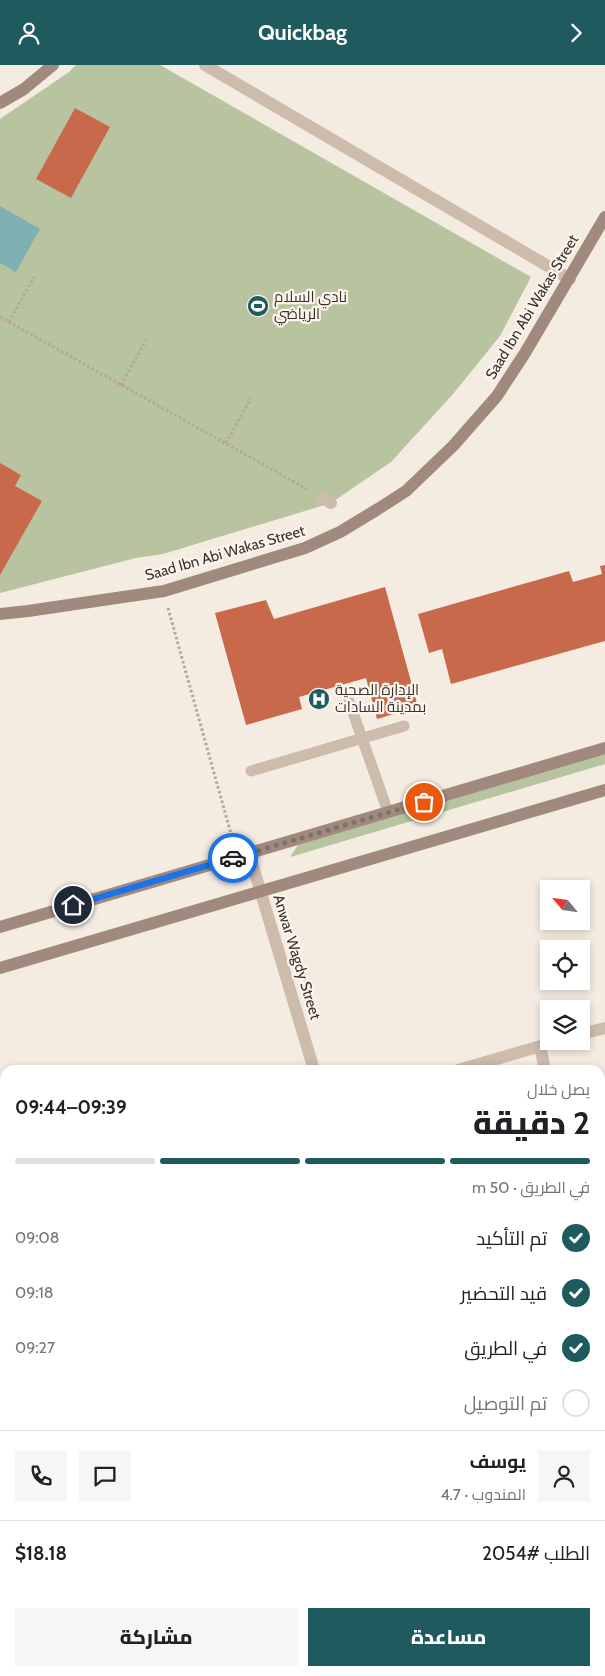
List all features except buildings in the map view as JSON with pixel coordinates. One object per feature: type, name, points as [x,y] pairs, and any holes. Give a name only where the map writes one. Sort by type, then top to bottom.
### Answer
[{"type":"street","points":[[0,103],[24,89],[53,65]]},
{"type":"street","points":[[205,65],[570,279]]},
{"type":"street","name":"Saad Ibn Abi Wakas Street","points":[[0,614],[164,591],[305,548],[340,532],[406,491],[453,446],[497,396],[526,353],[605,217]]},
{"type":"street","points":[[0,927],[605,748]]},
{"type":"street","points":[[0,969],[605,790]]},
{"type":"street","name":"Anwar Wagdy Street","points":[[243,855],[261,891],[313,1065]]},
{"type":"street","points":[[590,1032],[605,1028]]},
{"type":"street","points":[[475,1065],[540,1046]]},
{"type":"street","points":[[541,1050],[544,1065]]},
{"type":"lane","points":[[349,701],[388,812]]},
{"type":"lane","points":[[251,771],[404,726]]},
{"type":"path","points":[[9,322],[34,277]]},
{"type":"path","points":[[0,317],[327,500]]},
{"type":"path","points":[[121,385],[146,339]]},
{"type":"path","points":[[226,443],[252,398]]},
{"type":"path","points":[[164,591],[243,855]]},
{"type":"green space","name":"نادي السلام الرياضي","points":[[76,65],[160,65],[531,277],[500,336],[453,394],[391,462],[331,503],[163,554],[136,558],[0,593],[0,119],[69,72]]},
{"type":"green space","points":[[605,746],[605,764],[290,857],[306,833]]},
{"type":"water","points":[[0,206],[40,229],[16,272],[0,263]]},
{"type":"way so far","points":[[233,858],[424,802]]},
{"type":"place","name":"نادي السلام الرياضي","points":[[258,306]]},
{"type":"place","name":"الإدارة الصحية بمدينة السادات","points":[[319,699]]},
{"type":"route","points":[[73,905],[233,858]]}]
